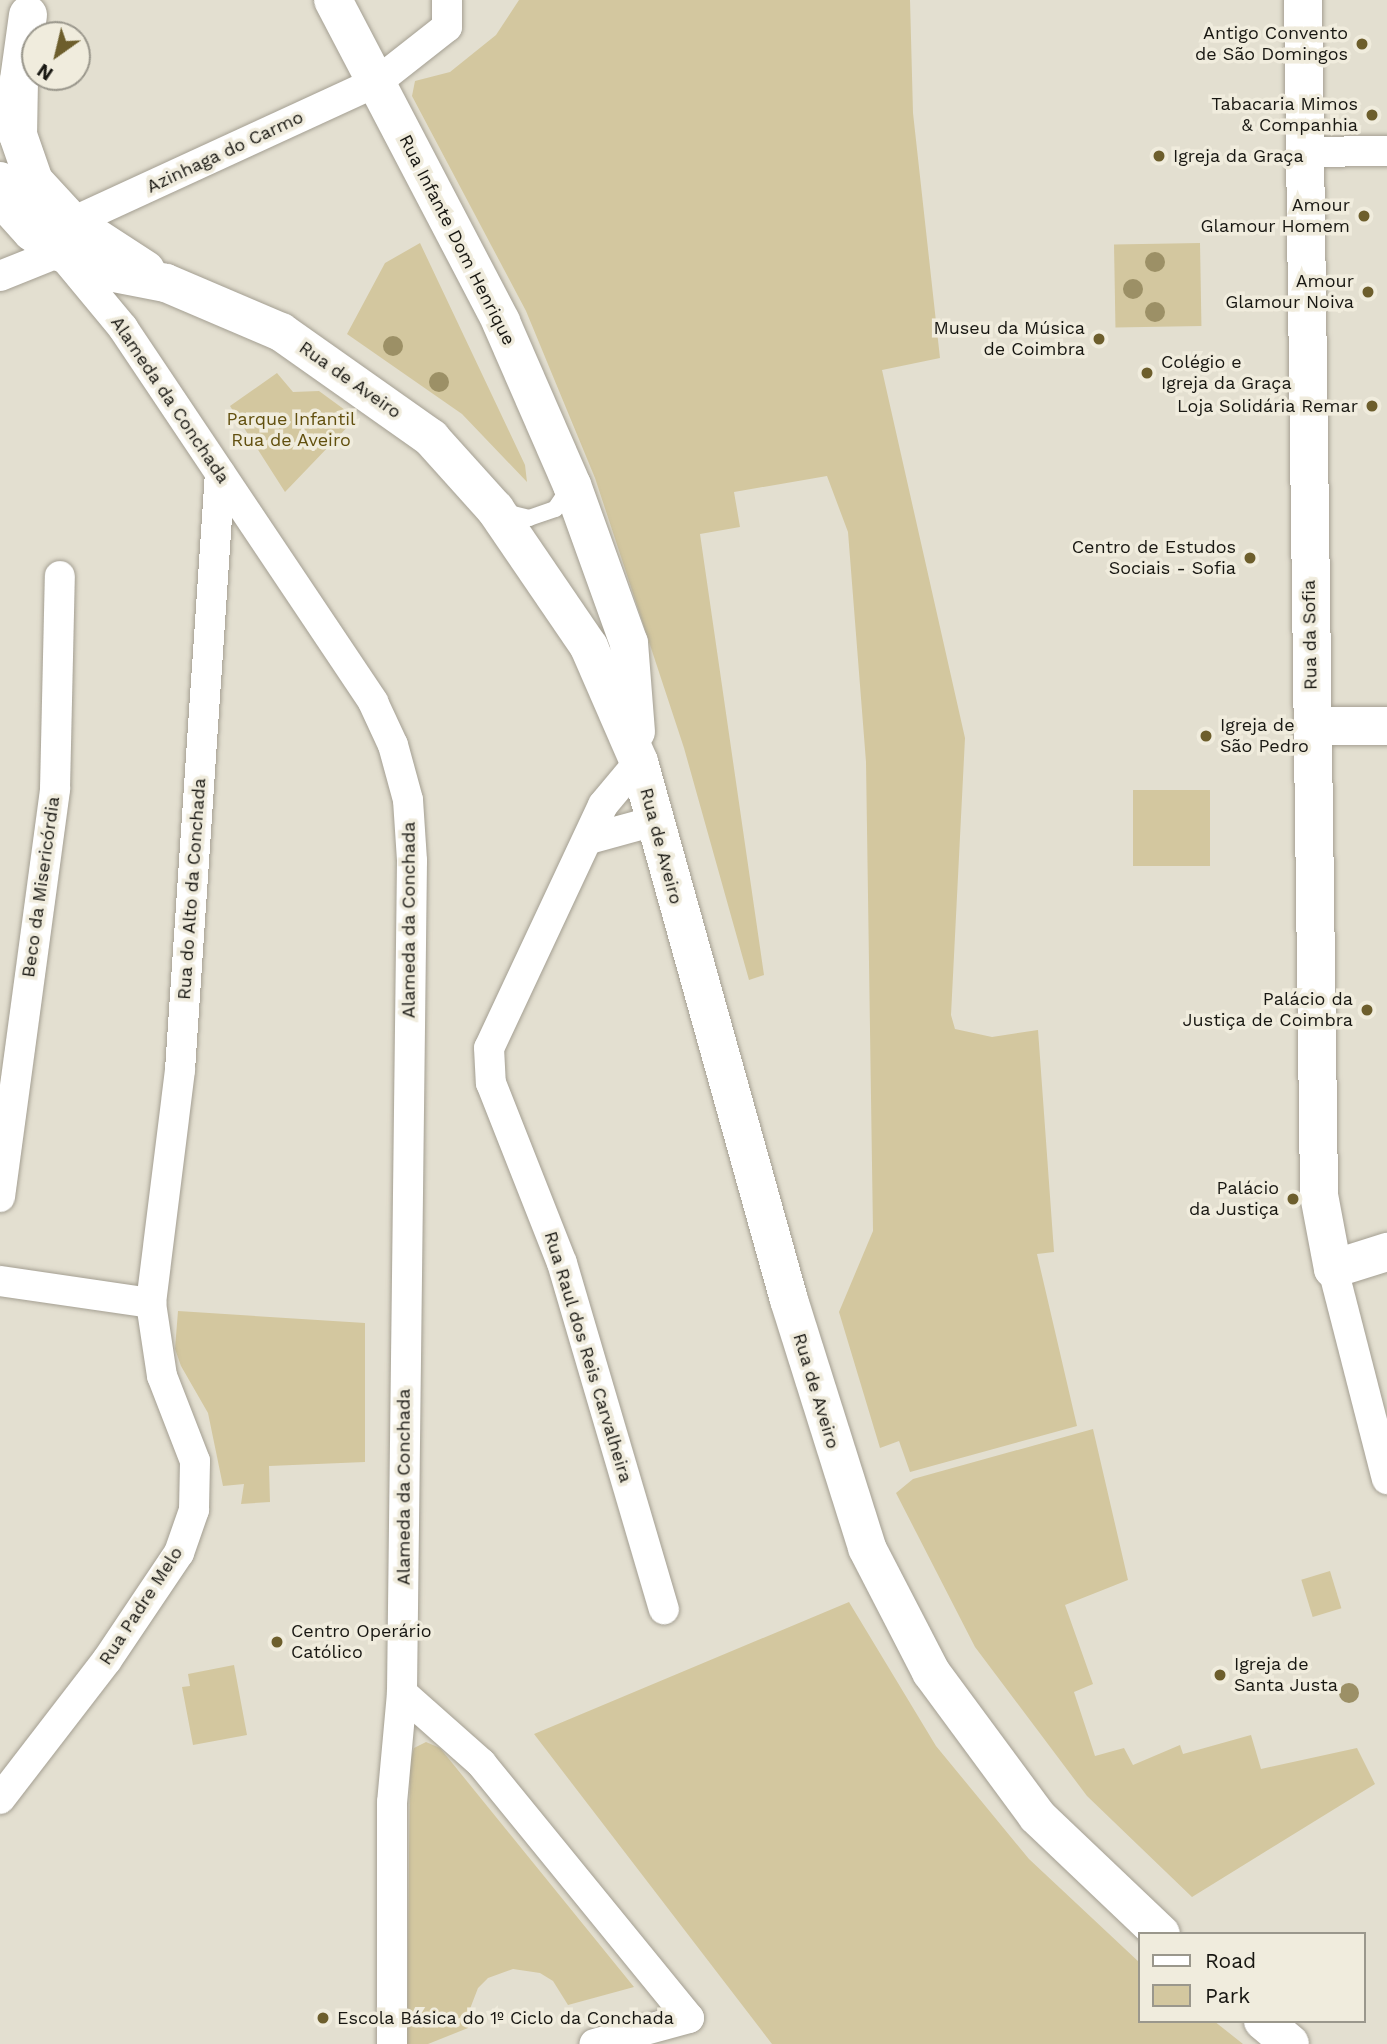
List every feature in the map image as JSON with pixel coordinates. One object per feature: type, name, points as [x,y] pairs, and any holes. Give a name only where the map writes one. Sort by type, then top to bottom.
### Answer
[{"type":"street","name":"Rua Infante Dom Henrique","points":[[333,0],[501,322],[572,485]]},
{"type":"street","name":"Azinhaga do Carmo","points":[[0,276],[66,237],[377,82],[447,27],[447,0]]},
{"type":"street","name":"Rua da Sofia","points":[[1303,0],[1319,1195],[1334,1269]]},
{"type":"street","points":[[0,70],[32,8]]},
{"type":"street","points":[[32,8],[19,80],[18,135],[34,181],[66,237]]},
{"type":"street","points":[[1304,152],[1387,151]]},
{"type":"street","points":[[2,202],[32,232],[66,237],[166,283]]},
{"type":"street","name":"Rua de Aveiro","points":[[66,237],[99,270],[166,283],[281,332],[376,395],[431,438],[495,509],[589,647],[639,762],[789,1300],[867,1548],[931,1672],[1037,1816],[1159,1932]]},
{"type":"street","name":"Alameda da Conchada","points":[[66,237],[123,328],[373,702],[393,745],[408,800],[411,861],[402,1693],[391,1802],[393,2044]]},
{"type":"street","name":"Rua do Alto da Conchada","points":[[151,1303],[180,1070],[220,473]]},
{"type":"street","name":"Rua de Aveiro","points":[[572,485],[629,643],[639,762]]},
{"type":"street","name":"Beco da Misericórdia","points":[[0,1197],[55,789],[60,576]]},
{"type":"street","points":[[1312,726],[1387,726]]},
{"type":"street","name":"Rua Raul dos Reis Carvalheira","points":[[639,762],[603,805],[489,1048],[491,1083],[562,1263],[664,1609]]},
{"type":"street","points":[[589,839],[655,821]]},
{"type":"street","points":[[1387,1252],[1334,1269],[1387,1479]]},
{"type":"street","points":[[0,1282],[151,1303]]},
{"type":"street","name":"Rua Padre Melo","points":[[0,1799],[107,1661],[179,1553],[194,1510],[195,1461],[162,1376],[151,1303]]},
{"type":"street","points":[[402,1693],[481,1763],[690,2018],[594,2044]]},
{"type":"street","points":[[1265,2023],[1290,2044]]},
{"type":"lane","points":[[495,509],[529,518],[555,509],[572,485]]},
{"type":"green space","points":[[519,0],[910,0],[913,113],[940,358],[882,370],[965,738],[951,1015],[955,1029],[992,1037],[1038,1030],[1054,1252],[1037,1254],[1077,1426],[910,1472],[899,1441],[880,1448],[839,1312],[873,1231],[866,762],[848,532],[827,476],[734,492],[740,527],[700,534],[764,975],[749,980],[684,748],[595,478],[526,311],[412,96],[415,81],[450,72],[496,35]]},
{"type":"green space","points":[[420,243],[525,465],[527,482],[462,414],[347,334],[385,263]]},
{"type":"green space","points":[[1200,243],[1201,326],[1115,327],[1114,245]]},
{"type":"green space","name":"Parque Infantil Rua de Aveiro","points":[[277,373],[293,392],[319,391],[356,418],[285,492],[230,406]]},
{"type":"green space","points":[[1133,790],[1210,790],[1210,866],[1133,866]]},
{"type":"green space","points":[[178,1311],[365,1323],[365,1462],[269,1466],[270,1502],[241,1504],[244,1484],[223,1486],[208,1413],[181,1366],[175,1349]]},
{"type":"green space","points":[[1093,1429],[1128,1580],[1065,1605],[1093,1684],[1074,1692],[1095,1756],[1124,1748],[1133,1765],[1180,1745],[1183,1754],[1251,1735],[1261,1769],[1357,1748],[1375,1784],[1192,1897],[1087,1796],[975,1647],[896,1493],[913,1479]]},
{"type":"green space","points":[[1330,1571],[1341,1608],[1313,1617],[1301,1580]]},
{"type":"green space","points":[[849,1602],[936,1746],[1029,1859],[1138,1961],[1138,2023],[1217,2023],[1243,2044],[772,2044],[534,1734]]},
{"type":"green space","points":[[234,1665],[247,1735],[193,1745],[182,1687],[190,1686],[188,1674]]},
{"type":"green space","points":[[426,1742],[440,1748],[634,1987],[568,2005],[553,1981],[540,1973],[513,1969],[488,1978],[478,1988],[468,2014],[468,2028],[428,2044],[407,2044],[410,1761],[414,1748]]},
{"type":"place","name":"Antigo Convento de São Domingos","points":[[1362,44]]},
{"type":"place","name":"Tabacaria Mimos & Companhia","points":[[1372,115]]},
{"type":"place","name":"Igreja da Graça","points":[[1159,156]]},
{"type":"place","name":"Amour Glamour Homem","points":[[1364,216]]},
{"type":"place","name":"Amour Glamour Noiva","points":[[1368,292]]},
{"type":"place","name":"Museu da Música de Coimbra","points":[[1099,339]]},
{"type":"place","name":"Colégio e Igreja da Graça","points":[[1147,373]]},
{"type":"place","name":"Loja Solidária Remar","points":[[1372,406]]},
{"type":"place","name":"Centro de Estudos Sociais - Sofia","points":[[1250,558]]},
{"type":"place","name":"Igreja de São Pedro","points":[[1206,736]]},
{"type":"place","name":"Palácio da Justiça de Coimbra","points":[[1367,1010]]},
{"type":"place","name":"Palácio da Justiça","points":[[1293,1199]]},
{"type":"place","name":"Centro Operário Católico","points":[[277,1642]]},
{"type":"place","name":"Igreja de Santa Justa","points":[[1220,1675]]},
{"type":"place","name":"Escola Básica do 1º Ciclo da Conchada","points":[[323,2018]]}]
